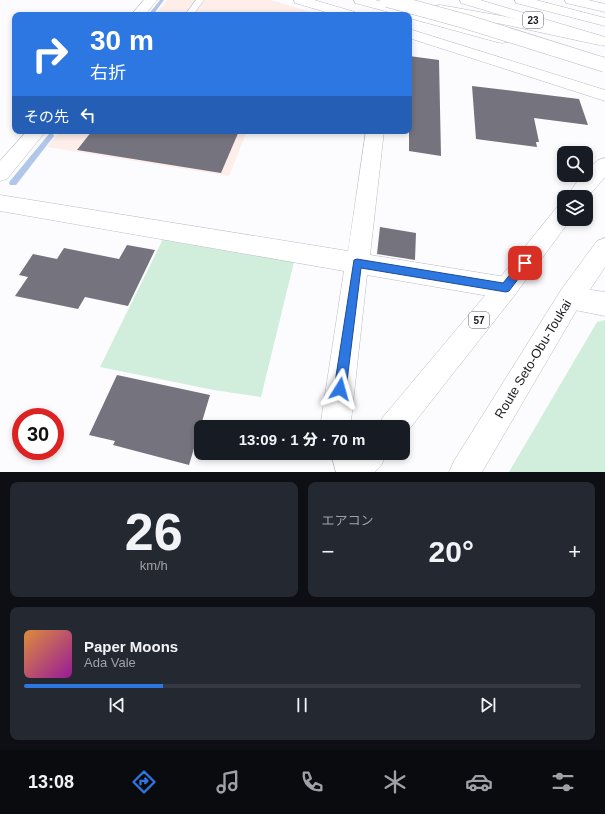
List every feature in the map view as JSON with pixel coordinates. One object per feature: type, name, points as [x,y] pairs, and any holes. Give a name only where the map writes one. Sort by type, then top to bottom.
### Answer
[{"type":"main road","points":[[141,12],[151,0]]},
{"type":"main road","points":[[300,0],[340,12]]},
{"type":"main road","points":[[360,0],[403,12]]},
{"type":"main road","points":[[386,0],[464,21],[605,64]]},
{"type":"main road","points":[[396,0],[502,20],[602,42]]},
{"type":"main road","name":"23","points":[[466,0],[602,42]]},
{"type":"main road","name":"23","points":[[521,0],[605,22]]},
{"type":"main road","points":[[571,0],[605,8]]},
{"type":"main road","points":[[412,14],[525,46],[605,64]]},
{"type":"main road","points":[[412,34],[605,96]]},
{"type":"main road","points":[[0,174],[34,134]]},
{"type":"main road","points":[[336,420],[375,134]]},
{"type":"main road","points":[[581,190],[590,179],[605,165]]},
{"type":"main road","points":[[0,203],[506,288]]},
{"type":"main road","name":"57","points":[[398,420],[506,288],[557,222]]},
{"type":"main road","name":"Route Seto-Obu-Toukai","points":[[465,472],[570,298],[605,248]]},
{"type":"main road","points":[[570,298],[605,304]]},
{"type":"main road","points":[[348,460],[352,472]]},
{"type":"main road","points":[[356,472],[365,460]]},
{"type":"lane","points":[[191,12],[200,0]]},
{"type":"shaded area","points":[[167,0],[271,0],[310,12],[157,12]]},
{"type":"shaded area","points":[[58,134],[246,134],[229,176],[47,147]]},
{"type":"green space","points":[[163,239],[294,262],[261,397],[214,390],[100,367]]},
{"type":"green space","points":[[605,320],[605,472],[509,472],[597,322]]},
{"type":"building","points":[[412,56],[439,60],[441,156],[409,151],[409,134],[412,134]]},
{"type":"building","points":[[472,86],[579,99],[588,125],[534,118],[539,142],[536,142],[537,147],[476,139]]},
{"type":"building","points":[[90,134],[238,134],[221,173],[77,150]]},
{"type":"building","points":[[380,227],[416,233],[415,260],[377,254]]},
{"type":"building","points":[[127,245],[155,250],[128,306],[85,297],[78,309],[15,296],[28,277],[19,275],[33,254],[57,259],[64,248],[119,259]]},
{"type":"building","points":[[117,375],[210,395],[202,420],[194,420],[194,448],[189,465],[113,445],[115,441],[89,435]]},
{"type":"waterway","points":[[152,12],[162,0]]},
{"type":"waterway","points":[[13,183],[51,136]]},
{"type":"route","points":[[340,389],[357,263],[506,288],[525,263]]}]
